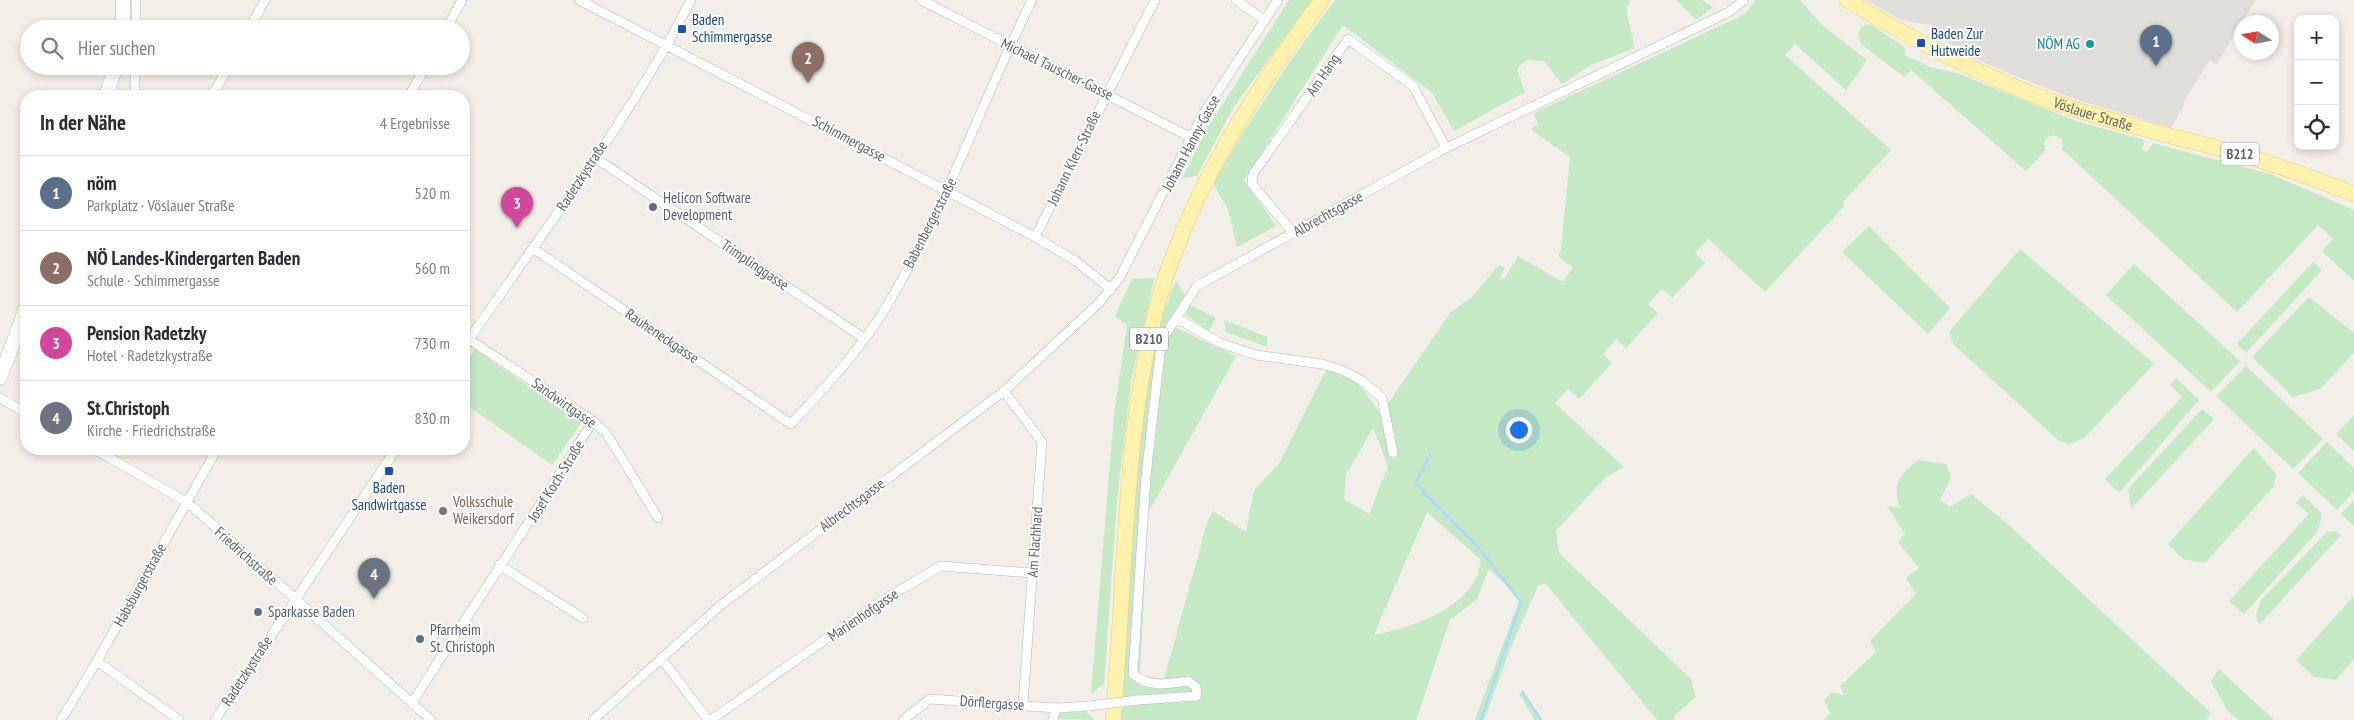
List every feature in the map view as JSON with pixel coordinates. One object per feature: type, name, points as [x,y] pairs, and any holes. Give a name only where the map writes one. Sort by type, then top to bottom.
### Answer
[{"type":"main road","name":"B210","points":[[1113,720],[1135,422],[1144,362],[1159,298],[1181,235],[1221,152],[1259,88],[1322,0]]},
{"type":"main road","name":"Vöslauer Straße","points":[[1847,0],[1921,43],[2018,89],[2144,130],[2280,166],[2354,194]]},
{"type":"street","points":[[122,0],[123,20]]},
{"type":"street","points":[[136,0],[136,20]]},
{"type":"street","points":[[254,20],[265,0]]},
{"type":"street","points":[[451,20],[462,0]]},
{"type":"street","name":"Schimmergasse","points":[[579,0],[668,44],[1036,237],[1074,260],[1111,290]]},
{"type":"street","name":"Radetzkystraße","points":[[470,333],[534,249],[668,44],[691,0]]},
{"type":"street","name":"Michael Tauscher-Gasse","points":[[921,0],[1192,138]]},
{"type":"street","name":"Babenbergerstraße","points":[[791,424],[840,372],[887,307],[948,191],[1010,46],[1032,0]]},
{"type":"street","name":"Johann Klerr-Straße","points":[[1036,237],[1106,93],[1154,0]]},
{"type":"street","points":[[1236,0],[1264,20]]},
{"type":"street","name":"Johann Hanny-Gasse","points":[[1111,290],[1120,277],[1203,114],[1278,0]]},
{"type":"street","name":"Albrechtsgasse","points":[[1138,700],[1197,696],[1196,687],[1188,681],[1162,684],[1141,681],[1133,674],[1153,409],[1160,354],[1165,334],[1197,286],[1446,148],[1729,12],[1744,0]]},
{"type":"street","name":"Am Hang","points":[[1293,233],[1252,184],[1253,174],[1348,39],[1413,86],[1446,148]]},
{"type":"street","points":[[108,90],[113,75]]},
{"type":"street","points":[[135,75],[135,90]]},
{"type":"street","points":[[215,90],[224,75]]},
{"type":"street","points":[[412,90],[421,75]]},
{"type":"street","name":"Trimplinggasse","points":[[594,157],[865,339]]},
{"type":"street","name":"Rauheneckgasse","points":[[534,249],[791,424]]},
{"type":"street","name":"Albrechtsgasse","points":[[593,720],[722,604],[1004,391],[1070,332],[1111,290]]},
{"type":"street","points":[[1176,318],[1220,343],[1256,355],[1322,364],[1342,370],[1361,380],[1382,398],[1393,454]]},
{"type":"street","points":[[0,378],[20,324]]},
{"type":"street","name":"Sandwirtgasse","points":[[470,339],[593,421],[607,434],[658,518]]},
{"type":"street","name":"Am Flachhard","points":[[1004,391],[1042,442],[1023,704]]},
{"type":"street","points":[[0,398],[20,410]]},
{"type":"street","name":"Josef Koch-Straße","points":[[412,702],[499,565],[521,537],[593,421]]},
{"type":"street","name":"Friedrichstraße","points":[[105,455],[187,502],[294,600],[431,720]]},
{"type":"street","name":"Habsburgerstraße","points":[[61,720],[97,661],[214,455]]},
{"type":"street","name":"Radetzkystraße","points":[[215,720],[392,455]]},
{"type":"street","points":[[499,565],[583,618]]},
{"type":"street","name":"Marienhofgasse","points":[[710,720],[873,606],[941,566],[1032,573]]},
{"type":"street","points":[[661,658],[710,720]]},
{"type":"street","points":[[97,661],[179,720]]},
{"type":"street","name":"Dörflergasse","points":[[903,720],[930,699],[1023,704],[1056,708],[1138,700]]},
{"type":"street","points":[[1053,720],[1056,708]]},
{"type":"shaded area","points":[[1866,0],[2256,0],[2247,15],[2234,15],[2234,36],[2216,65],[2210,60],[2184,101],[2184,105],[2171,128],[2081,101],[2032,83],[1973,58],[1941,38],[1941,31],[1930,25],[1900,20]]},
{"type":"green space","points":[[1289,0],[1312,0],[1233,108],[1197,176],[1182,178],[1207,129]]},
{"type":"green space","points":[[1335,0],[1631,0],[1626,8],[1635,48],[1591,65],[1562,84],[1544,61],[1527,60],[1517,69],[1525,92],[1454,131],[1432,93],[1343,25],[1244,180],[1276,226],[1237,247],[1228,209],[1213,184],[1271,90]]},
{"type":"green space","points":[[1676,0],[1702,0],[1713,7],[1696,20]]},
{"type":"green space","points":[[1756,0],[1800,0],[1822,25],[1867,60],[1846,90],[1795,44],[1785,55],[1891,150],[1843,202],[1845,205],[1765,292],[1708,239],[1695,253],[1705,263],[1672,298],[1662,289],[1648,304],[1658,313],[1626,348],[1616,339],[1603,354],[1612,363],[1579,399],[1568,389],[1555,403],[1624,467],[1605,478],[1556,531],[1559,553],[1691,679],[1696,697],[1675,715],[1674,720],[1657,720],[1545,583],[1538,586],[1511,647],[1484,720],[1475,720],[1520,598],[1489,569],[1477,599],[1450,620],[1416,720],[1119,720],[1143,406],[1161,320],[1176,280],[1185,296],[1168,324],[1236,356],[1148,513],[1140,675],[1164,679],[1207,523],[1213,511],[1246,532],[1254,490],[1279,464],[1326,370],[1346,375],[1353,380],[1365,391],[1381,414],[1450,313],[1472,297],[1499,265],[1505,267],[1499,280],[1505,278],[1518,256],[1563,282],[1573,268],[1558,256],[1561,250],[1570,157],[1533,131],[1532,128],[1538,124],[1534,113],[1745,14]],"holes":[[[1373,428],[1388,466],[1369,514],[1344,499],[1346,475]],[[1427,512],[1481,560],[1474,582],[1455,603],[1443,611],[1415,624],[1374,635]]]},
{"type":"green space","points":[[1870,24],[1904,47],[1906,56],[1933,68],[1957,73],[2076,121],[2145,140],[2142,150],[2147,152],[2153,143],[2270,174],[2354,210],[2354,281],[2322,251],[2333,239],[2318,225],[2237,312],[2062,149],[2062,142],[2058,137],[2054,135],[2046,138],[2044,144],[2046,150],[2026,171],[1911,70],[1904,77],[1861,44],[1858,34],[1862,26]]},
{"type":"green space","points":[[1869,226],[1950,308],[1928,334],[1842,252]]},
{"type":"green space","points":[[2020,249],[2154,364],[2084,438],[2070,444],[2059,441],[1953,344],[1949,332]]},
{"type":"green space","points":[[2313,262],[2322,270],[2246,353],[2237,344]]},
{"type":"green space","points":[[2134,264],[2240,361],[2211,392],[2106,295]]},
{"type":"green space","points":[[1155,278],[1132,376],[1117,500],[1104,684],[1091,694],[1114,414],[1127,325],[1115,316],[1132,279]]},
{"type":"green space","points":[[2309,297],[2354,333],[2354,353],[2320,389],[2293,397],[2252,357]]},
{"type":"green space","points":[[1190,305],[1216,318],[1209,331],[1186,315]]},
{"type":"green space","points":[[1224,320],[1267,337],[1267,347],[1226,332]]},
{"type":"green space","points":[[475,349],[581,423],[552,465],[470,407],[470,356]]},
{"type":"green space","points":[[2246,366],[2323,439],[2293,469],[2216,396]]},
{"type":"green space","points":[[2176,378],[2199,400],[2119,493],[2105,479],[2182,397],[2170,385]]},
{"type":"green space","points":[[2202,409],[2214,419],[2131,509],[2128,489]]},
{"type":"green space","points":[[2354,415],[2354,451],[2336,434]]},
{"type":"green space","points":[[2327,442],[2354,468],[2354,491],[2337,510],[2298,473]]},
{"type":"green space","points":[[2254,448],[2276,474],[2274,486],[2205,563],[2183,559],[2168,544]]},
{"type":"green space","points":[[1918,460],[1946,464],[1951,478],[1940,500],[1950,507],[1971,494],[2010,526],[2211,713],[2206,720],[1824,720],[1830,713],[1824,701],[1831,692],[1844,695],[1840,686],[1876,652],[1870,641],[1916,594],[1906,578],[1919,568],[1898,542],[1905,534],[1887,506],[1901,508],[1896,493],[1899,481],[1906,470]]},
{"type":"green space","points":[[2303,495],[2321,513],[2321,521],[2317,532],[2244,614],[2229,601],[2309,514],[2296,503]]},
{"type":"green space","points":[[2354,500],[2354,526],[2341,514]]},
{"type":"green space","points":[[2336,531],[2341,535],[2259,625],[2256,614],[2261,600],[2327,532]]},
{"type":"green space","points":[[2354,596],[2354,659],[2336,680],[2314,677],[2296,660]]},
{"type":"green space","points":[[2219,669],[2274,720],[2238,720],[2227,710],[2211,681]]},
{"type":"green space","points":[[1523,690],[1541,720],[1535,720],[1519,694]]},
{"type":"green space","points":[[1086,711],[1094,720],[1057,719],[1059,713]]},
{"type":"waterway","points":[[1430,455],[1416,482],[1425,494],[1477,546],[1521,602],[1481,720]]},
{"type":"waterway","points":[[1523,693],[1541,720]]},
{"type":"place","name":"Baden Schimmergasse","points":[[682,29]]},
{"type":"place","name":"Baden Zur Hutweide","points":[[1921,43]]},
{"type":"place","name":"NÖM AG","points":[[2090,44]]},
{"type":"place","name":"nöm","points":[[2156,66]]},
{"type":"place","name":"NÖ Landes-Kindergarten Baden","points":[[808,83]]},
{"type":"place","name":"Helicon Software Development","points":[[653,207]]},
{"type":"place","name":"Pension Radetzky","points":[[517,228]]},
{"type":"place","name":"Baden Sandwirtgasse","points":[[389,471]]},
{"type":"place","name":"Volksschule Weikersdorf","points":[[443,511]]},
{"type":"place","name":"St.Christoph","points":[[374,599]]},
{"type":"place","name":"Sparkasse Baden","points":[[258,612]]},
{"type":"place","name":"Pfarrheim St. Christoph","points":[[420,639]]}]
